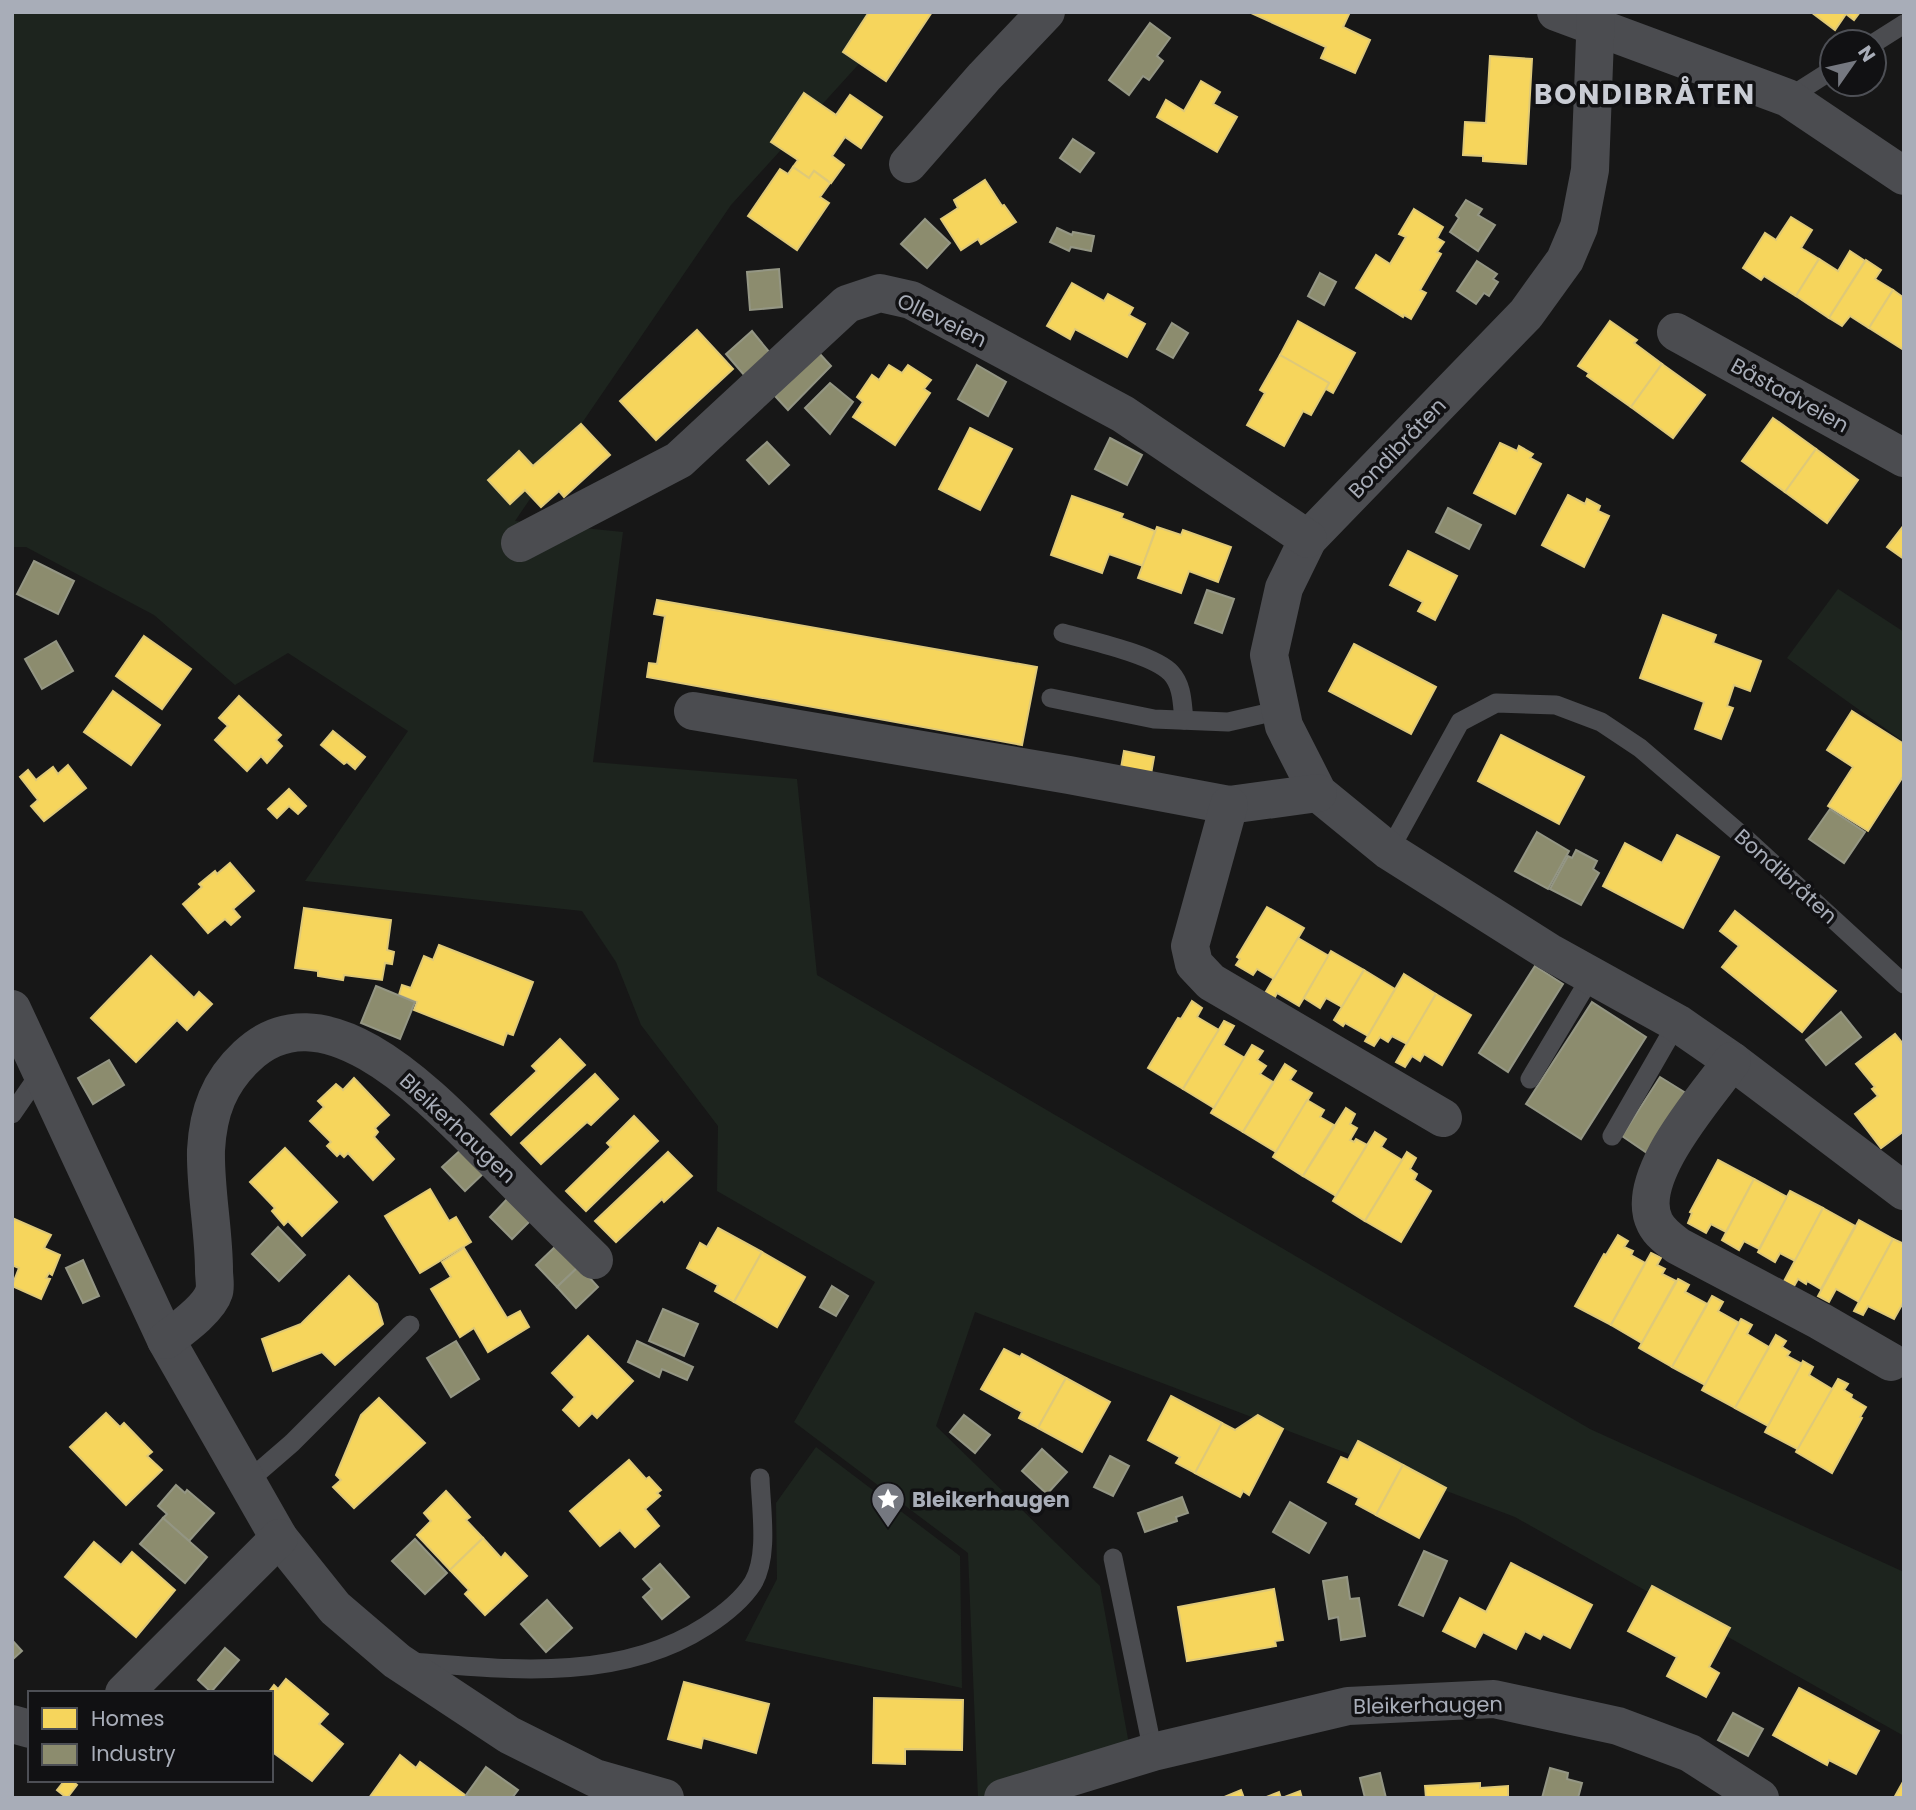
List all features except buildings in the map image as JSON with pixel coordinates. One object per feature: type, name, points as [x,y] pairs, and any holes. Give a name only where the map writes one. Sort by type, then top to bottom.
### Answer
[{"type":"street","points":[[908,164],[984,77],[1046,12]]},
{"type":"street","points":[[1556,12],[1596,20],[1788,98],[1904,176]]},
{"type":"street","name":"Bondibråten","points":[[1596,20],[1590,170],[1579,227],[1565,260],[1526,314],[1308,539],[1284,588],[1269,655],[1284,726],[1318,793],[1388,851],[1549,952],[1677,1023],[1732,1061],[1904,1191]]},
{"type":"street","name":"Olleveien","points":[[520,543],[679,460],[848,304],[880,293],[911,300],[1123,414],[1308,539]]},
{"type":"street","name":"Båstadveien","points":[[1676,332],[1904,457]]},
{"type":"street","points":[[693,711],[1229,805],[1318,793]]},
{"type":"street","points":[[1229,805],[1190,946],[1194,964],[1211,982],[1443,1118]]},
{"type":"street","points":[[12,1009],[166,1340],[279,1538],[335,1608],[397,1661],[587,1788],[665,1798]]},
{"type":"street","name":"Bleikerhaugen","points":[[166,1340],[197,1315],[215,1293],[206,1151],[210,1118],[218,1093],[231,1071],[256,1046],[282,1035],[332,1035],[389,1065],[425,1091],[594,1260]]},
{"type":"street","points":[[1732,1061],[1677,1136],[1658,1171],[1650,1195],[1655,1223],[1665,1236],[1678,1246],[1820,1321],[1891,1363]]},
{"type":"street","points":[[126,1691],[279,1538]]},
{"type":"street","name":"Bleikerhaugen","points":[[1003,1798],[1153,1752],[1348,1706],[1494,1699],[1630,1731],[1690,1753],[1760,1798]]},
{"type":"lane","points":[[1888,34],[1904,24]]},
{"type":"lane","points":[[1788,98],[1818,79]]},
{"type":"lane","points":[[1063,633],[1157,662],[1172,674],[1181,691],[1184,720]]},
{"type":"lane","points":[[1051,698],[1154,719],[1228,722],[1281,710]]},
{"type":"lane","name":"Bondibråten","points":[[1388,851],[1460,722],[1496,703],[1556,705],[1601,722],[1640,748],[1745,838],[1904,984]]},
{"type":"lane","points":[[1530,1079],[1592,975]]},
{"type":"lane","points":[[1612,1136],[1677,1023]]},
{"type":"lane","points":[[12,1114],[41,1072]]},
{"type":"lane","points":[[247,1482],[292,1443],[410,1325]]},
{"type":"lane","points":[[397,1661],[519,1671],[636,1658],[685,1640],[724,1614],[753,1583],[762,1556],[760,1478]]},
{"type":"lane","points":[[1113,1558],[1153,1752]]},
{"type":"shaded area","points":[[12,12],[906,12],[731,205],[515,521],[623,532],[593,762],[797,779],[817,975],[1590,1429],[1904,1572],[1904,1736],[1515,1517],[975,1312],[936,1426],[1100,1586],[1131,1755],[978,1798],[968,1553],[794,1422],[875,1282],[717,1191],[718,1126],[641,1025],[616,962],[582,911],[305,881],[408,731],[288,653],[235,685],[154,615],[26,547],[12,547]]},
{"type":"shaded area","points":[[1838,589],[1904,632],[1904,742],[1787,658]]},
{"type":"shaded area","points":[[816,1447],[960,1556],[962,1688],[745,1641],[777,1579],[776,1503]]},
{"type":"place","name":"Bleikerhaugen","points":[[888,1529]]},
{"type":"district","name":"BONDIBRÅTEN","points":[[1645,94]]}]
